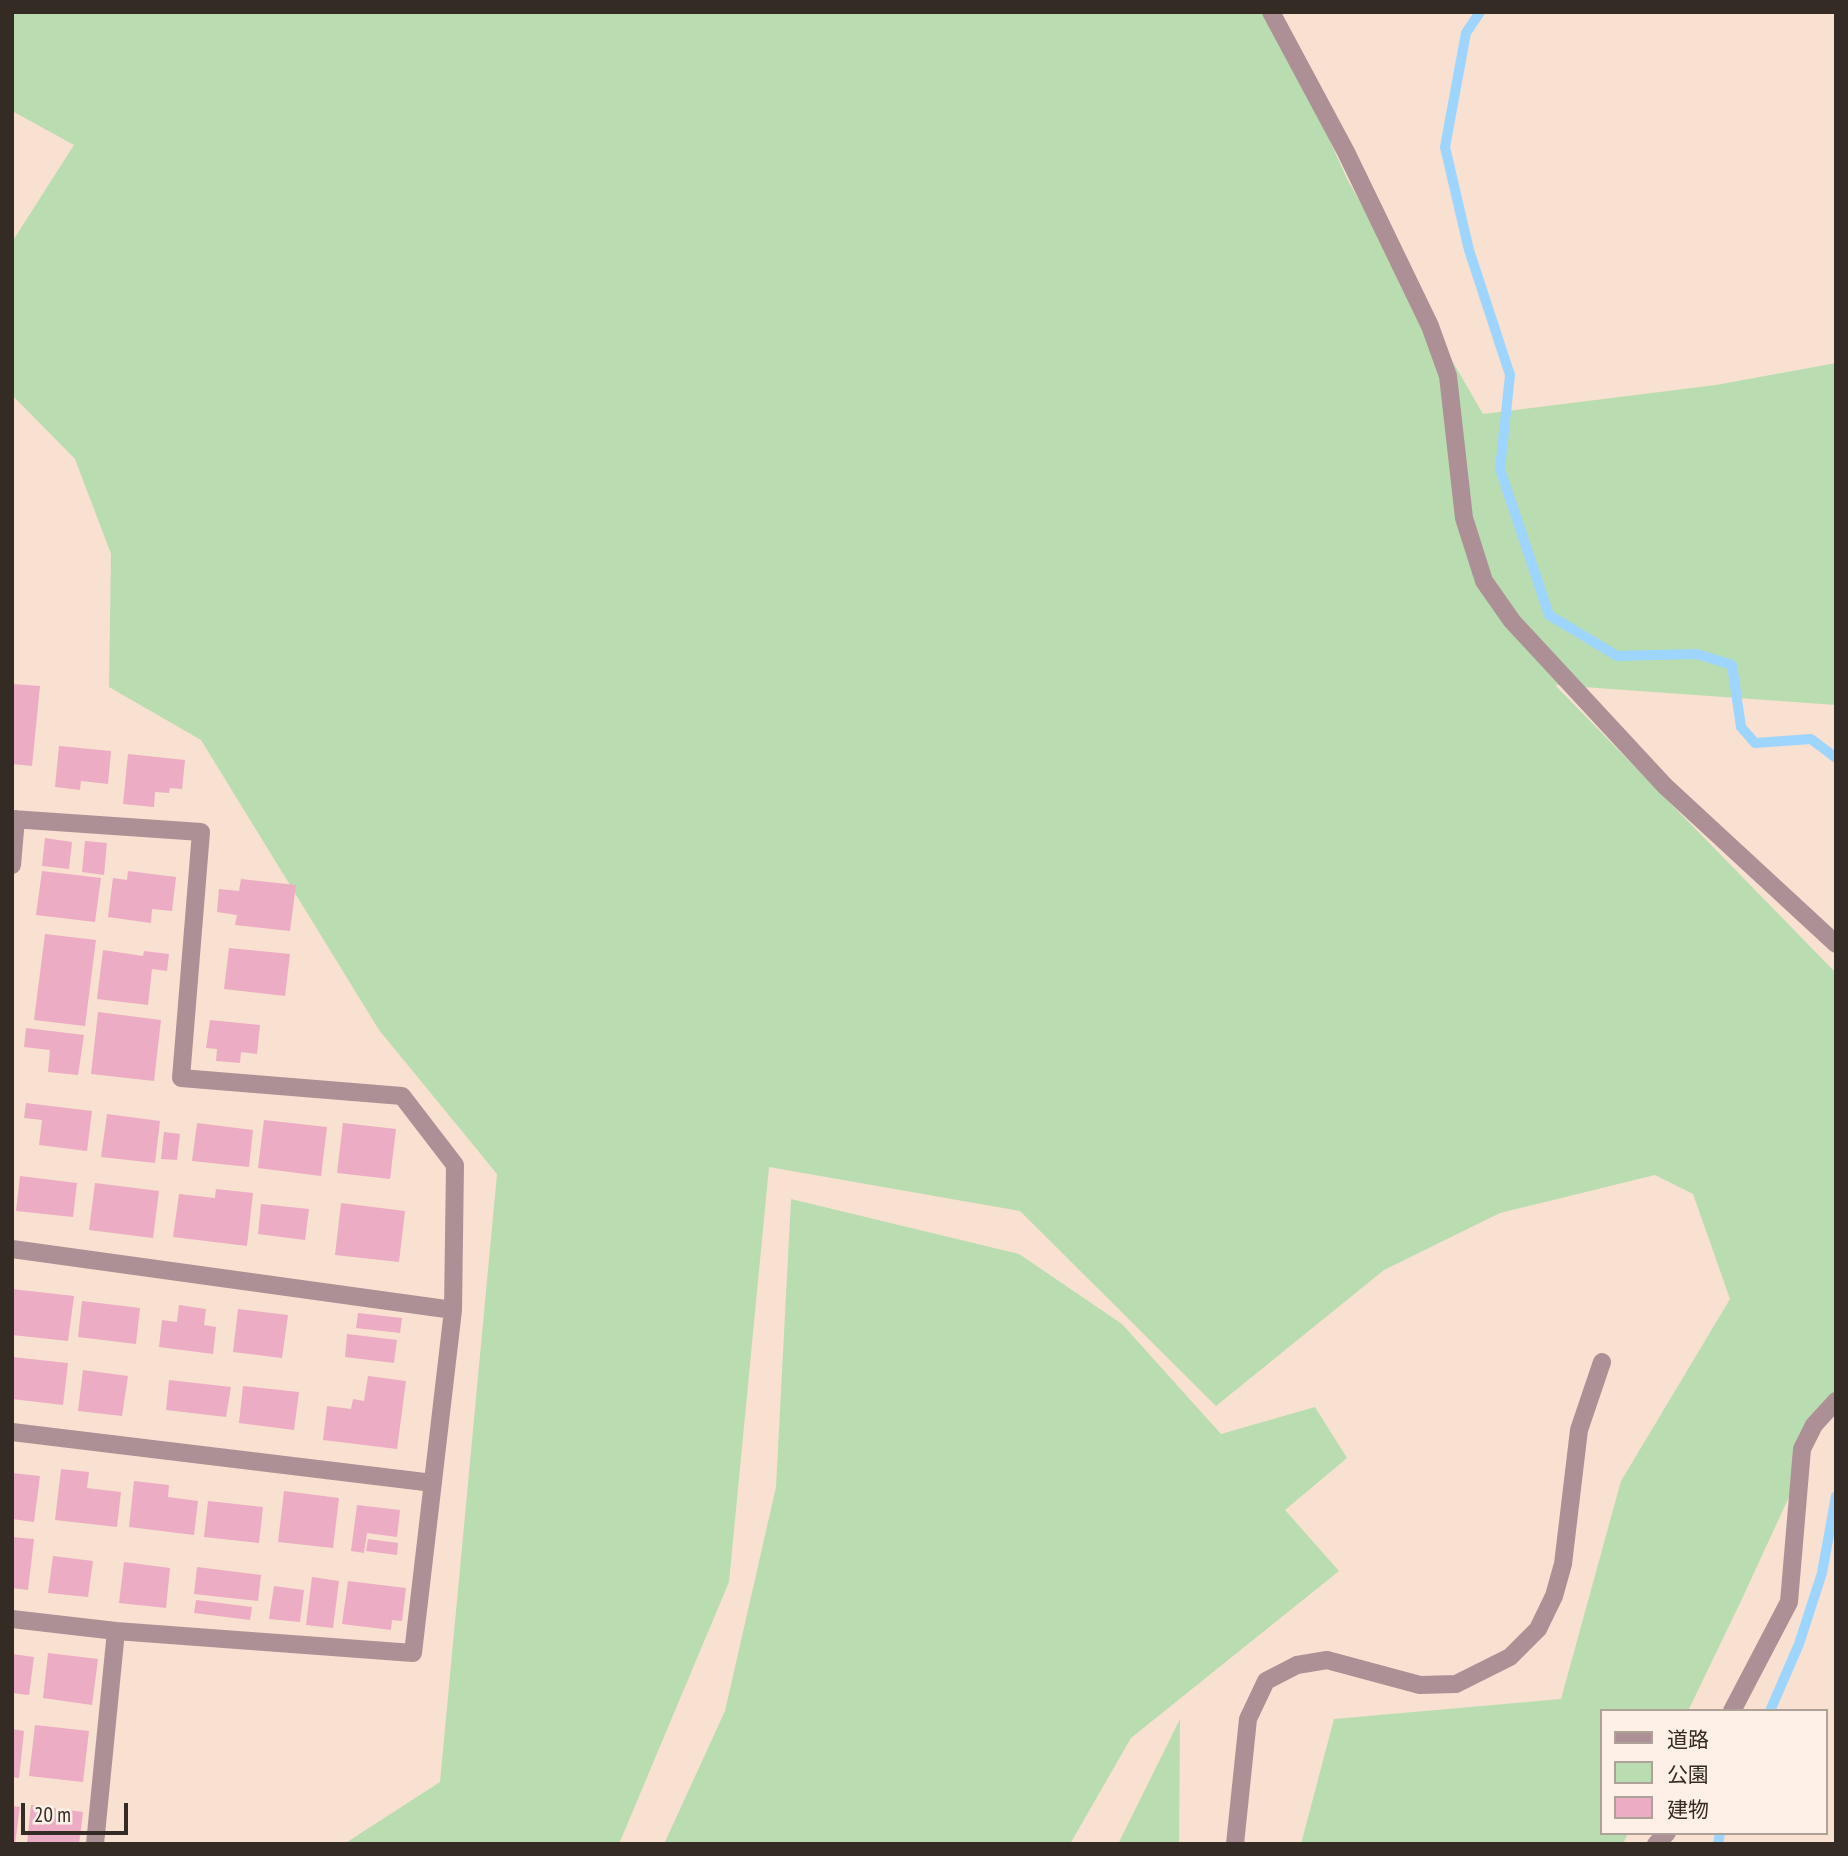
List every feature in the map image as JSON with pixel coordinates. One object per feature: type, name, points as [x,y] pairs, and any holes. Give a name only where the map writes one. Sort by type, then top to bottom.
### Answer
[{"type":"street","points":[[1271,12],[1346,152],[1430,326],[1448,376],[1464,518],[1484,581],[1512,621],[1665,786],[1836,944]]},
{"type":"street","points":[[12,865],[14,819],[201,832],[181,1078],[402,1096],[455,1165],[453,1310],[412,1653],[116,1631],[12,1619]]},
{"type":"street","points":[[12,1249],[453,1310]]},
{"type":"street","points":[[1235,1844],[1248,1719],[1266,1681],[1297,1665],[1327,1660],[1420,1685],[1456,1684],[1510,1657],[1538,1629],[1554,1596],[1563,1564],[1579,1430],[1602,1362]]},
{"type":"street","points":[[1733,1709],[1789,1602],[1802,1449],[1814,1424],[1836,1401]]},
{"type":"street","points":[[12,1432],[433,1483]]},
{"type":"street","points":[[95,1844],[116,1631]]},
{"type":"green space","points":[[12,12],[1272,12],[1348,181],[1483,414],[1716,385],[1836,363],[1836,705],[1555,685],[1836,973],[1836,1395],[1689,1709],[1600,1709],[1600,1835],[1627,1835],[1623,1844],[1301,1844],[1334,1719],[1561,1699],[1621,1481],[1730,1299],[1693,1194],[1655,1175],[1500,1213],[1384,1270],[1216,1406],[1020,1211],[769,1167],[729,1582],[619,1844],[344,1844],[440,1782],[497,1174],[379,1030],[201,740],[109,687],[111,554],[75,459],[12,395],[12,242],[74,145],[12,111]]},
{"type":"green space","points":[[791,1199],[1019,1254],[1122,1324],[1221,1434],[1315,1407],[1347,1458],[1285,1510],[1339,1571],[1131,1738],[1070,1844],[664,1844],[725,1711],[776,1487]]},
{"type":"green space","points":[[1180,1719],[1179,1844],[1118,1844]]},
{"type":"building","points":[[12,684],[40,686],[32,766],[12,764]]},
{"type":"building","points":[[59,746],[111,751],[108,784],[81,781],[80,790],[55,787]]},
{"type":"building","points":[[128,754],[185,760],[182,789],[170,788],[169,793],[155,792],[154,807],[123,804]]},
{"type":"building","points":[[45,838],[72,842],[69,869],[42,866]]},
{"type":"building","points":[[85,841],[107,843],[104,875],[82,872]]},
{"type":"building","points":[[42,871],[101,878],[95,922],[36,915]]},
{"type":"building","points":[[128,871],[176,877],[172,911],[152,909],[151,923],[108,917],[113,878],[127,880]]},
{"type":"building","points":[[241,879],[296,885],[290,931],[235,925],[237,915],[217,912],[219,889],[239,891]]},
{"type":"building","points":[[45,934],[96,940],[85,1026],[34,1020]]},
{"type":"building","points":[[229,948],[290,954],[285,996],[224,989]]},
{"type":"building","points":[[103,950],[143,956],[144,951],[169,954],[167,971],[152,969],[148,1005],[97,999]]},
{"type":"building","points":[[98,1012],[161,1020],[154,1081],[91,1074]]},
{"type":"building","points":[[210,1020],[260,1025],[257,1054],[241,1052],[240,1063],[216,1061],[217,1049],[206,1048]]},
{"type":"building","points":[[26,1028],[84,1035],[78,1075],[48,1072],[50,1050],[24,1047]]},
{"type":"building","points":[[26,1103],[92,1111],[87,1151],[39,1145],[42,1120],[24,1118]]},
{"type":"building","points":[[107,1114],[160,1121],[155,1163],[101,1157]]},
{"type":"building","points":[[264,1120],[327,1127],[321,1176],[258,1168]]},
{"type":"building","points":[[197,1123],[253,1130],[249,1167],[192,1161]]},
{"type":"building","points":[[343,1123],[396,1129],[390,1179],[337,1173]]},
{"type":"building","points":[[164,1132],[180,1134],[177,1160],[161,1159]]},
{"type":"building","points":[[20,1176],[77,1183],[73,1217],[16,1211]]},
{"type":"building","points":[[95,1183],[159,1191],[153,1238],[89,1230]]},
{"type":"building","points":[[216,1189],[253,1193],[247,1246],[173,1237],[179,1194],[215,1198]]},
{"type":"building","points":[[341,1203],[405,1211],[399,1262],[335,1255]]},
{"type":"building","points":[[261,1204],[309,1209],[305,1240],[258,1234]]},
{"type":"building","points":[[12,1289],[74,1296],[68,1341],[12,1335]]},
{"type":"building","points":[[82,1301],[140,1308],[136,1344],[78,1337]]},
{"type":"building","points":[[179,1305],[206,1309],[204,1325],[216,1327],[213,1354],[159,1347],[162,1320],[177,1322]]},
{"type":"building","points":[[238,1309],[288,1315],[282,1358],[233,1352]]},
{"type":"building","points":[[358,1313],[402,1318],[400,1333],[356,1328]]},
{"type":"building","points":[[347,1334],[397,1340],[394,1363],[345,1357]]},
{"type":"building","points":[[12,1357],[68,1363],[63,1405],[12,1399]]},
{"type":"building","points":[[83,1370],[128,1376],[122,1416],[78,1411]]},
{"type":"building","points":[[368,1376],[406,1381],[397,1449],[323,1440],[327,1406],[351,1409],[353,1399],[364,1401]]},
{"type":"building","points":[[169,1380],[231,1387],[226,1417],[166,1410]]},
{"type":"building","points":[[243,1386],[299,1392],[294,1430],[239,1423]]},
{"type":"building","points":[[61,1469],[89,1472],[87,1488],[121,1492],[117,1527],[55,1520]]},
{"type":"building","points":[[12,1473],[40,1476],[34,1522],[12,1519]]},
{"type":"building","points":[[134,1481],[169,1485],[168,1497],[198,1501],[194,1535],[129,1527]]},
{"type":"building","points":[[284,1491],[339,1498],[333,1548],[278,1542]]},
{"type":"building","points":[[208,1501],[263,1507],[259,1543],[204,1537]]},
{"type":"building","points":[[357,1505],[400,1510],[397,1537],[367,1533],[364,1553],[351,1551]]},
{"type":"building","points":[[12,1537],[34,1539],[28,1590],[12,1588]]},
{"type":"building","points":[[368,1539],[398,1543],[397,1555],[366,1551]]},
{"type":"building","points":[[53,1556],[93,1561],[88,1597],[48,1593]]},
{"type":"building","points":[[124,1562],[170,1568],[166,1608],[119,1603]]},
{"type":"building","points":[[197,1567],[261,1575],[258,1601],[194,1594]]},
{"type":"building","points":[[312,1577],[339,1581],[333,1628],[306,1625]]},
{"type":"building","points":[[348,1581],[406,1588],[402,1621],[392,1620],[391,1630],[342,1624]]},
{"type":"building","points":[[274,1586],[304,1590],[300,1622],[269,1619]]},
{"type":"building","points":[[196,1600],[252,1607],[250,1620],[194,1613]]},
{"type":"building","points":[[48,1653],[98,1659],[92,1705],[43,1698]]},
{"type":"building","points":[[12,1654],[34,1657],[29,1695],[12,1693]]},
{"type":"building","points":[[35,1725],[89,1731],[83,1782],[29,1776]]},
{"type":"building","points":[[12,1729],[24,1731],[19,1778],[12,1777]]},
{"type":"building","points":[[31,1805],[83,1812],[79,1844],[27,1844]]},
{"type":"building","points":[[12,1806],[20,1807],[15,1844],[12,1844]]},
{"type":"waterway","points":[[1480,12],[1466,33],[1445,147],[1469,250],[1510,375],[1500,469],[1549,615],[1617,656],[1697,654],[1732,665],[1741,727],[1755,743],[1811,739],[1836,758]]},
{"type":"waterway","points":[[1771,1709],[1799,1644],[1822,1573],[1836,1496]]},
{"type":"waterway","points":[[1718,1844],[1720,1835]]}]
